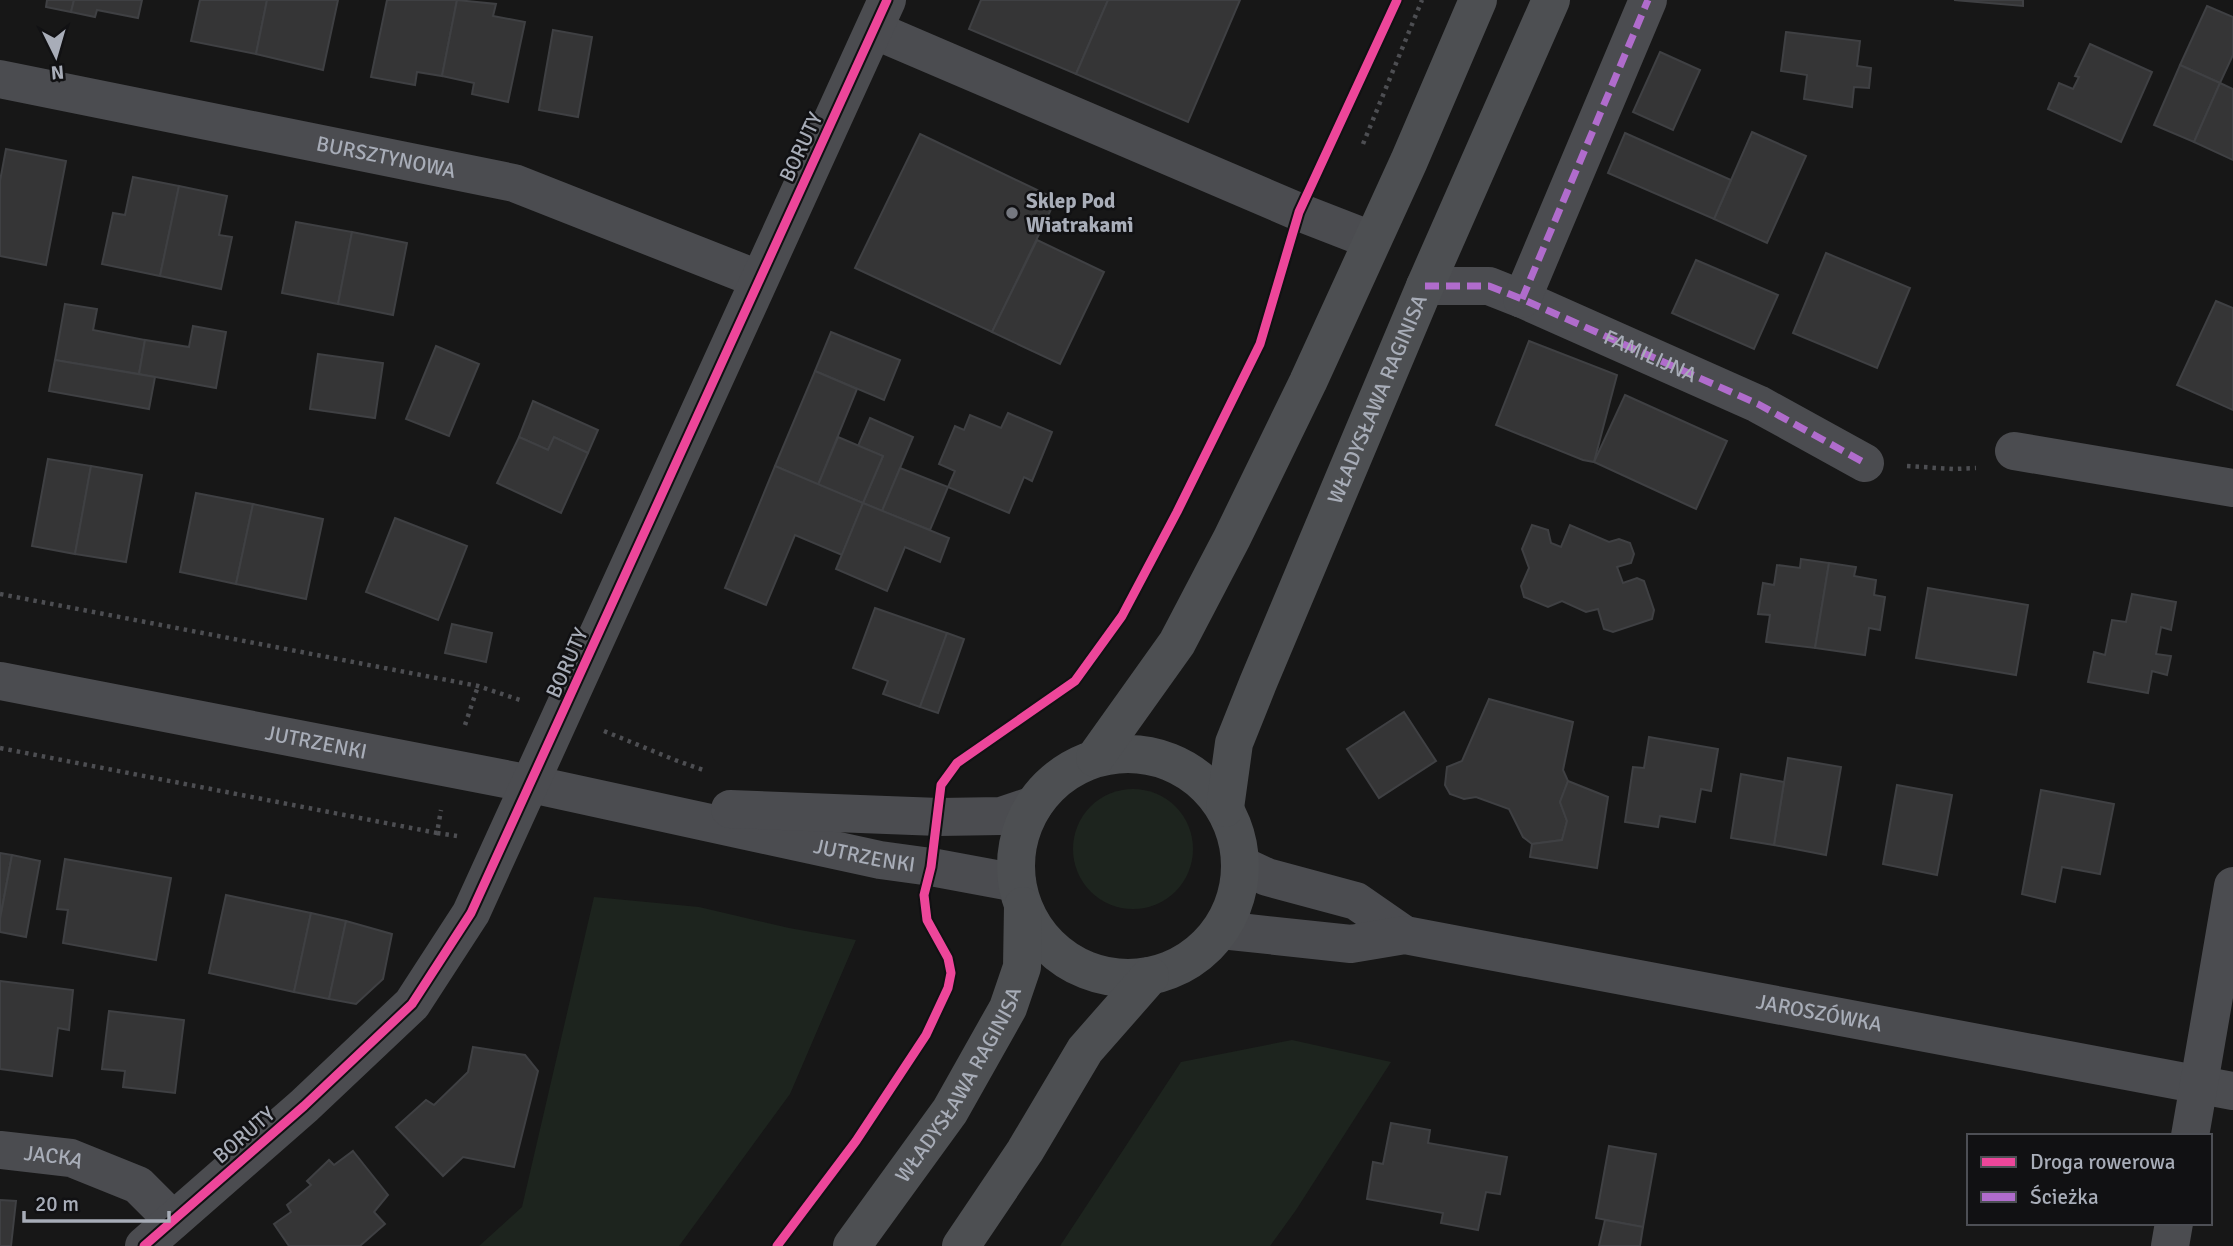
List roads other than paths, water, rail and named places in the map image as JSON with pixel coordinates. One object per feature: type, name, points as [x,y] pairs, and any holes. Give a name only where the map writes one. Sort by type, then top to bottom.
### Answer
[{"type":"main road","points":[[1095,758],[1177,643],[1232,538],[1302,394],[1409,161],[1478,0]]},
{"type":"main road","name":"WŁADYSŁAWA RAGINISA","points":[[1226,808],[1234,743],[1425,286],[1552,0]]},
{"type":"main road","points":[[1119,753],[1145,754],[1164,759],[1199,778],[1214,792],[1226,808],[1237,835],[1241,865],[1239,888],[1232,911],[1221,930],[1195,957],[1163,973],[1128,978],[1105,976],[1085,970],[1065,959],[1041,936],[1020,895],[1015,862],[1017,844],[1034,804],[1051,784],[1072,768],[1095,758],[1119,753]]},
{"type":"main road","name":"WŁADYSŁAWA RAGINISA","points":[[852,1246],[950,1111],[1008,1008],[1022,967],[1020,895]]},
{"type":"main road","points":[[961,1246],[1025,1152],[1085,1049],[1150,976]]},
{"type":"street","points":[[1522,299],[1648,0]]},
{"type":"street","points":[[881,15],[1286,206],[1371,240]]},
{"type":"street","name":"BORUTY","points":[[144,1246],[304,1106],[412,1004],[471,913],[758,279],[881,15]]},
{"type":"street","name":"BURSZTYNOWA","points":[[0,79],[514,183],[758,279]]},
{"type":"street","name":"FAMILIJNA","points":[[1425,286],[1489,286],[1522,299],[1758,404],[1865,463]]},
{"type":"street","points":[[2014,451],[2233,488]]},
{"type":"street","name":"JUTRZENKI","points":[[0,681],[531,784],[880,860],[931,867],[1020,895]]},
{"type":"street","name":"JUTRZENKI","points":[[632,806],[951,817],[1001,816],[1034,804]]},
{"type":"street","name":"JAROSZÓWKA","points":[[1241,865],[1267,877],[1356,901],[1405,935]]},
{"type":"street","points":[[2191,1134],[2216,1088],[2233,886]]},
{"type":"street","name":"JAROSZÓWKA","points":[[1221,930],[1351,944],[1405,935],[2216,1088]]},
{"type":"street","name":"JACKA","points":[[0,1150],[71,1158],[138,1185],[173,1220]]},
{"type":"street","points":[[2170,1246],[2174,1225]]},
{"type":"place","name":"Sklep Pod Wiatrakami","points":[[1012,213]]}]
